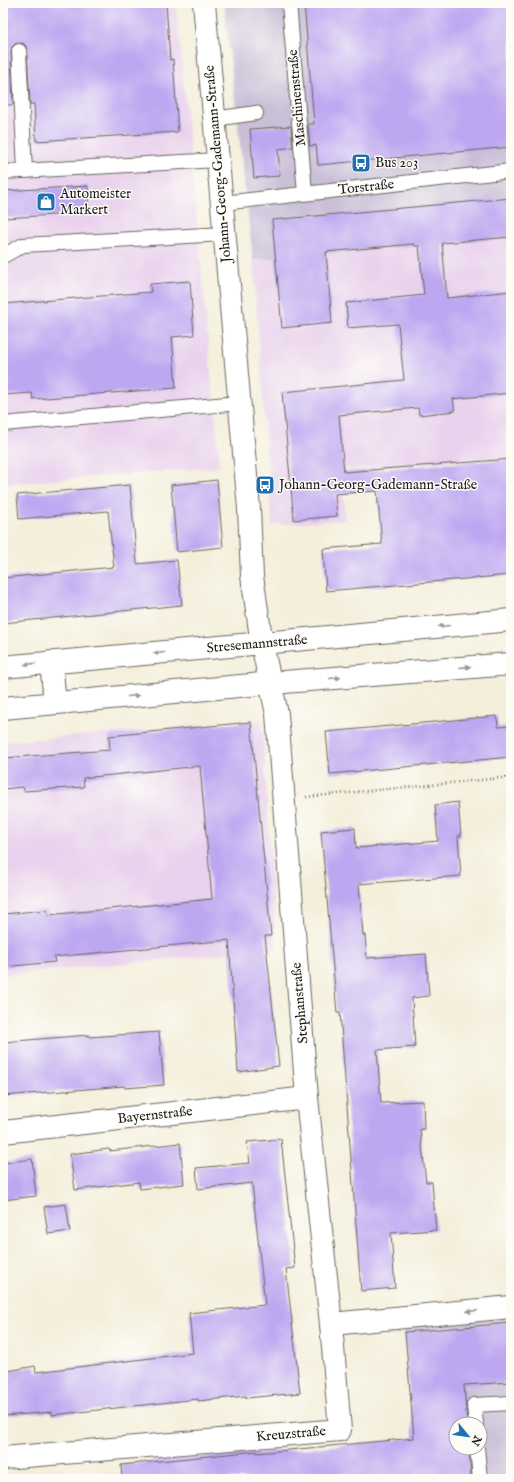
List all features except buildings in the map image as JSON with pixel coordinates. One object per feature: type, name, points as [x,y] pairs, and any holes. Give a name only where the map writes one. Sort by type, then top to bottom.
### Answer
[{"type":"street","name":"Johann-Georg-Gademann-Straße","points":[[204,3],[248,509],[252,576],[262,644],[271,683]]},
{"type":"street","name":"Stresemannstraße","points":[[3,667],[511,620]]},
{"type":"street","points":[[52,662],[55,703]]},
{"type":"street","points":[[3,708],[271,683],[511,664]]},
{"type":"street","name":"Stephanstraße","points":[[271,683],[277,714],[307,1098],[331,1324]]},
{"type":"street","name":"Bayernstraße","points":[[3,1132],[307,1098]]},
{"type":"street","points":[[331,1324],[511,1307]]},
{"type":"street","name":"Kreuzstraße","points":[[3,1458],[340,1430],[331,1324]]},
{"type":"lane","name":"Maschinenstraße","points":[[289,3],[305,193]]},
{"type":"lane","points":[[19,51],[25,170]]},
{"type":"lane","points":[[214,119],[256,112]]},
{"type":"lane","points":[[3,172],[218,160]]},
{"type":"lane","name":"Torstraße","points":[[222,203],[511,171]]},
{"type":"lane","points":[[3,256],[23,245],[224,234]]},
{"type":"lane","points":[[3,424],[239,404]]},
{"type":"lane","points":[[475,1416],[474,1405],[511,1403]]},
{"type":"lane","points":[[478,1456],[480,1479]]},
{"type":"path","points":[[284,799],[511,777]]},
{"type":"shaded area","points":[[3,3],[176,3],[220,467],[3,484]]},
{"type":"shaded area","points":[[224,3],[511,3],[511,238],[253,260]]},
{"type":"shaded area","points":[[511,238],[511,457],[341,470],[345,520],[272,525],[253,260]]},
{"type":"shaded area","points":[[262,720],[276,949],[3,975],[3,742]]},
{"type":"shaded area","points":[[511,1316],[511,1479],[417,1479],[403,1323]]},
{"type":"place","name":"Bus 203","points":[[361,163]]},
{"type":"place","name":"Automeister Markert","points":[[46,202]]},
{"type":"place","name":"Johann-Georg-Gademann-Straße","points":[[265,485]]}]
